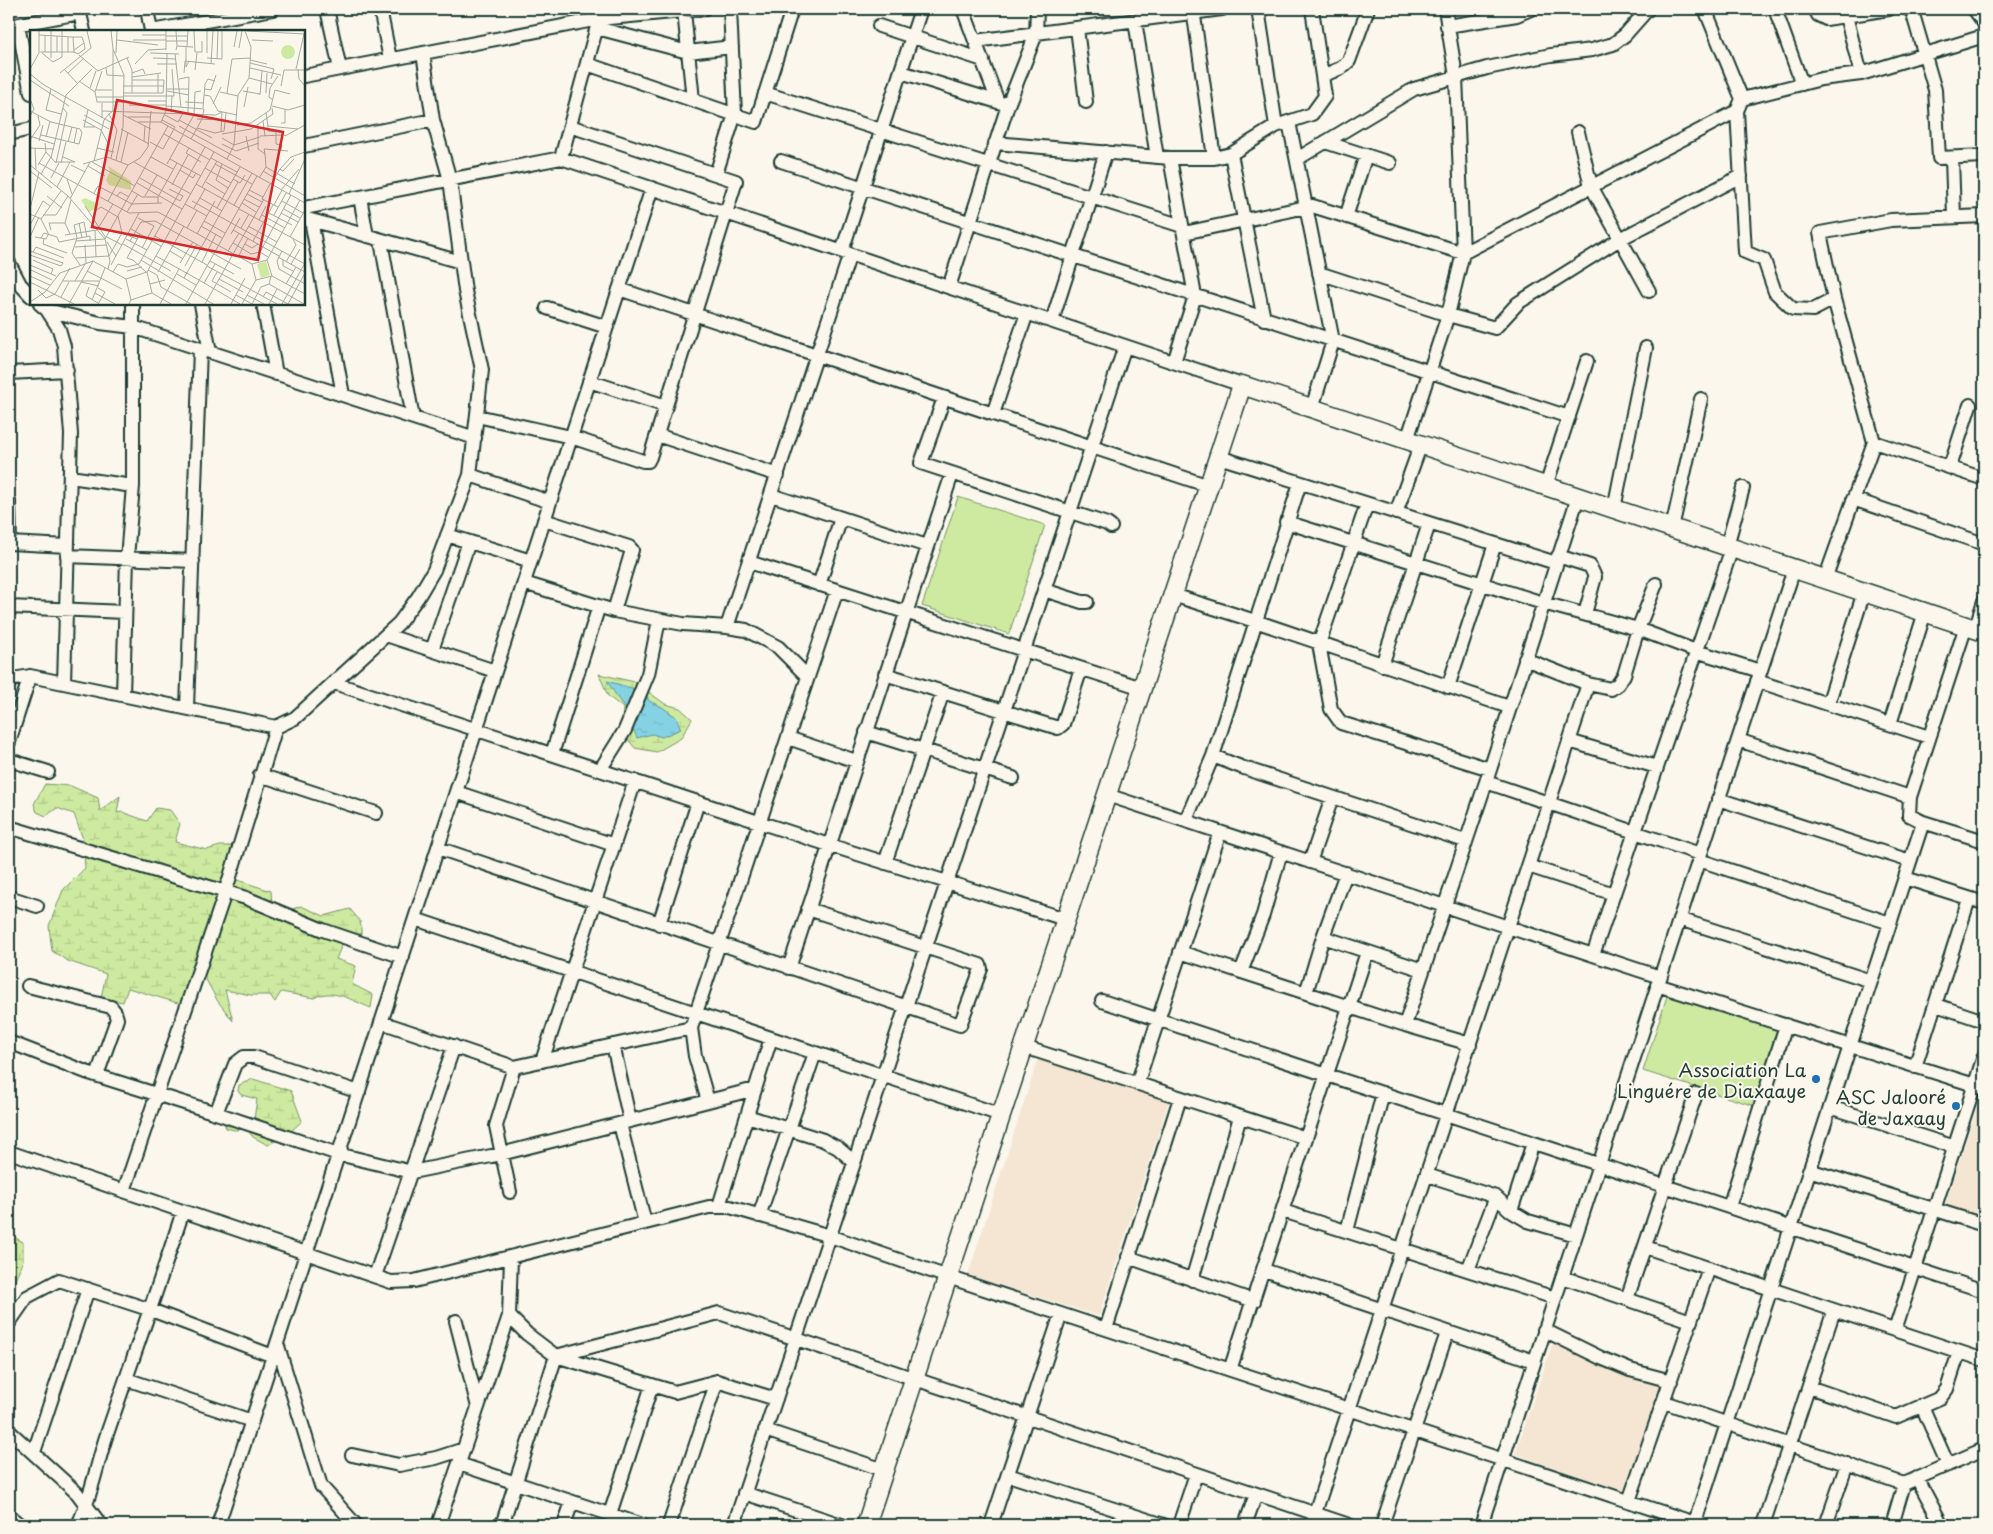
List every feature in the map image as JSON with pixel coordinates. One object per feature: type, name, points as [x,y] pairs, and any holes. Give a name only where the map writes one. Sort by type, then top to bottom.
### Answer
[{"type":"street","points":[[147,9],[151,30]]},
{"type":"street","points":[[154,30],[210,14],[272,9]]},
{"type":"street","points":[[327,9],[340,69]]},
{"type":"street","points":[[380,9],[390,59]]},
{"type":"street","points":[[305,76],[598,18],[659,11],[704,9]]},
{"type":"street","points":[[716,174],[735,114],[730,9]]},
{"type":"street","points":[[587,64],[756,122],[792,9]]},
{"type":"street","points":[[727,626],[817,355],[863,188],[921,9]]},
{"type":"street","points":[[963,9],[982,60],[1003,104]]},
{"type":"street","points":[[949,287],[996,143],[1003,104],[1036,34],[1036,9]]},
{"type":"street","points":[[975,41],[1135,21],[1193,11],[1222,9]]},
{"type":"street","points":[[1258,9],[1276,126]]},
{"type":"street","points":[[996,143],[1163,158],[1214,158],[1231,154],[1276,126],[1312,114],[1326,96],[1312,9]]},
{"type":"street","points":[[1322,76],[1341,68],[1349,60],[1368,9]]},
{"type":"street","points":[[1396,513],[1429,372],[1448,315],[1462,253],[1456,76],[1445,9]]},
{"type":"street","points":[[1447,26],[1517,15],[1530,9]]},
{"type":"street","points":[[1297,159],[1414,88],[1514,62],[1592,50],[1613,44],[1625,35],[1648,9]]},
{"type":"street","points":[[1705,9],[1740,105],[1745,252],[1764,260],[1775,292],[1793,309],[1813,310],[1834,299]]},
{"type":"street","points":[[1775,9],[1802,84]]},
{"type":"street","points":[[1816,9],[1818,15],[1826,19],[1889,9]]},
{"type":"street","points":[[1908,9],[1912,11],[1935,90],[1939,158],[1984,156]]},
{"type":"street","points":[[1974,9],[1984,23]]},
{"type":"street","points":[[30,89],[14,25],[80,11],[84,30]]},
{"type":"street","points":[[684,11],[693,100]]},
{"type":"street","points":[[1193,11],[1214,158]]},
{"type":"street","points":[[1846,16],[1861,74]]},
{"type":"street","points":[[598,18],[688,52],[732,47]]},
{"type":"street","points":[[561,158],[598,18]]},
{"type":"street","points":[[1135,21],[1163,158],[1183,230],[1195,296],[1174,362]]},
{"type":"street","points":[[879,26],[982,60]]},
{"type":"street","points":[[1077,28],[1086,102]]},
{"type":"street","points":[[765,93],[1092,197],[1183,230],[1244,220],[1306,206],[1462,253],[1740,105],[1802,84],[1861,74],[1984,36]]},
{"type":"street","points":[[9,682],[30,676],[276,727],[295,718],[334,683],[399,623],[418,597],[434,570],[470,475],[482,370],[461,262],[450,180],[433,120],[423,53]]},
{"type":"street","points":[[900,72],[1003,104]]},
{"type":"street","points":[[305,146],[433,120]]},
{"type":"street","points":[[1289,122],[1333,341],[1312,408]]},
{"type":"street","points":[[477,416],[571,437],[643,461],[648,461],[657,435],[736,180],[570,126]]},
{"type":"street","points":[[9,134],[30,129]]},
{"type":"street","points":[[1578,132],[1591,186],[1649,291]]},
{"type":"street","points":[[1325,142],[1390,163]]},
{"type":"street","points":[[1052,322],[1106,152]]},
{"type":"street","points":[[1231,154],[1264,319]]},
{"type":"street","points":[[1346,217],[1366,155]]},
{"type":"street","points":[[305,208],[561,158],[1975,629]]},
{"type":"street","points":[[1952,158],[1954,217]]},
{"type":"street","points":[[781,161],[1568,417]]},
{"type":"street","points":[[1319,273],[1448,315],[1495,328],[1518,303],[1620,239],[1741,176]]},
{"type":"street","points":[[218,1525],[652,188]]},
{"type":"street","points":[[360,197],[367,236]]},
{"type":"street","points":[[1825,579],[1874,442],[1834,299],[1820,233],[1891,220],[1984,216]]},
{"type":"street","points":[[343,395],[307,219],[461,262]]},
{"type":"street","points":[[381,241],[412,418]]},
{"type":"street","points":[[9,263],[15,284],[30,295]]},
{"type":"street","points":[[619,289],[1209,486]]},
{"type":"street","points":[[123,695],[127,558],[133,486],[133,305]]},
{"type":"street","points":[[187,708],[192,561],[205,351],[201,305]]},
{"type":"street","points":[[263,305],[276,374]]},
{"type":"street","points":[[44,307],[100,323],[132,328],[475,438]]},
{"type":"street","points":[[44,307],[59,329],[64,346],[71,434],[64,683]]},
{"type":"street","points":[[547,308],[607,327]]},
{"type":"street","points":[[994,414],[1027,313]]},
{"type":"street","points":[[734,1525],[1125,346]]},
{"type":"street","points":[[1614,509],[1646,348]]},
{"type":"street","points":[[1546,486],[1587,361]]},
{"type":"street","points":[[9,373],[67,370]]},
{"type":"street","points":[[589,381],[666,406]]},
{"type":"street","points":[[866,1525],[1242,385]]},
{"type":"street","points":[[944,398],[921,463],[1111,527]]},
{"type":"street","points":[[1672,528],[1700,399]]},
{"type":"street","points":[[1950,467],[1970,404]]},
{"type":"street","points":[[657,435],[778,475]]},
{"type":"street","points":[[1874,442],[1984,479]]},
{"type":"street","points":[[1218,457],[1495,544],[1557,560],[1590,566],[1595,577],[1585,614]]},
{"type":"street","points":[[789,968],[952,474]]},
{"type":"street","points":[[470,475],[550,502]]},
{"type":"street","points":[[70,477],[133,486]]},
{"type":"street","points":[[1186,820],[1213,756],[1300,483]]},
{"type":"street","points":[[1593,955],[1696,651],[1729,547],[1743,488]]},
{"type":"street","points":[[771,495],[927,546]]},
{"type":"street","points":[[1405,1026],[1578,497]]},
{"type":"street","points":[[1854,499],[1984,544]]},
{"type":"street","points":[[9,500],[9,543],[127,558],[192,561]]},
{"type":"street","points":[[1367,504],[1319,644],[1331,709],[1341,723],[1488,776],[1549,804],[1635,832],[1699,857],[1890,923]]},
{"type":"street","points":[[819,585],[842,518]]},
{"type":"street","points":[[544,520],[628,547],[632,550],[614,611]]},
{"type":"street","points":[[1286,522],[1543,603],[1638,630],[1828,704],[1929,737]]},
{"type":"street","points":[[1382,665],[1430,524]]},
{"type":"street","points":[[447,535],[531,561]]},
{"type":"street","points":[[432,650],[469,542]]},
{"type":"street","points":[[1448,687],[1495,544]]},
{"type":"street","points":[[749,562],[1142,688]]},
{"type":"street","points":[[1481,1525],[1794,568]]},
{"type":"street","points":[[524,583],[614,611],[683,624],[727,626],[746,630],[778,647],[808,677]]},
{"type":"street","points":[[1525,659],[1588,684],[1611,689],[1618,684],[1624,675],[1638,630],[1656,584]]},
{"type":"street","points":[[708,1101],[695,1056],[691,1028],[836,590]]},
{"type":"street","points":[[1044,590],[1087,602]]},
{"type":"street","points":[[1828,704],[1864,592]]},
{"type":"street","points":[[1173,595],[1255,620],[1319,644],[1509,707]]},
{"type":"street","points":[[1984,601],[1975,629],[1929,737],[1910,797],[1909,815],[1923,822],[1984,841]]},
{"type":"street","points":[[552,754],[599,606]]},
{"type":"street","points":[[9,608],[126,612]]},
{"type":"street","points":[[1890,724],[1925,612]]},
{"type":"street","points":[[600,770],[625,730],[648,674],[659,620]]},
{"type":"street","points":[[386,635],[495,671]]},
{"type":"street","points":[[885,674],[1058,728],[1063,724],[1081,669]]},
{"type":"street","points":[[9,742],[30,676]]},
{"type":"street","points":[[334,683],[829,845],[1066,919]]},
{"type":"street","points":[[1313,1520],[1588,684]]},
{"type":"street","points":[[885,863],[943,692]]},
{"type":"street","points":[[124,1191],[226,893],[276,727]]},
{"type":"street","points":[[866,732],[984,771],[1013,778]]},
{"type":"street","points":[[788,738],[856,761]]},
{"type":"street","points":[[1738,740],[1910,797]]},
{"type":"street","points":[[1570,741],[1657,767]]},
{"type":"street","points":[[1213,756],[1332,798],[1465,841]]},
{"type":"street","points":[[9,760],[48,772]]},
{"type":"street","points":[[260,776],[376,813]]},
{"type":"street","points":[[542,1061],[635,781]]},
{"type":"street","points":[[456,792],[614,846]]},
{"type":"street","points":[[1107,795],[1593,955],[1659,981],[1786,1025],[1980,1087]]},
{"type":"street","points":[[1310,862],[1332,798]]},
{"type":"street","points":[[1718,799],[1910,861]]},
{"type":"street","points":[[659,924],[698,802]]},
{"type":"street","points":[[9,1152],[391,1282],[414,1281],[719,1206],[830,1236],[948,1277],[1696,1524],[1727,1423],[1923,822]]},
{"type":"street","points":[[9,827],[246,898],[323,930],[403,957]]},
{"type":"street","points":[[1137,1084],[1220,832]]},
{"type":"street","points":[[438,848],[960,1025],[981,969],[980,965],[808,909]]},
{"type":"street","points":[[1241,972],[1263,915],[1281,852]]},
{"type":"street","points":[[1528,866],[1614,894]]},
{"type":"street","points":[[1306,993],[1323,937],[1346,874]]},
{"type":"street","points":[[1905,878],[1984,904]]},
{"type":"street","points":[[9,896],[37,906]]},
{"type":"street","points":[[1916,1067],[1969,899]]},
{"type":"street","points":[[415,919],[1001,1115]]},
{"type":"street","points":[[1679,919],[1871,981]]},
{"type":"street","points":[[1323,937],[1423,970]]},
{"type":"street","points":[[1180,952],[1405,1026],[1470,1044]]},
{"type":"street","points":[[1230,1370],[1368,952]]},
{"type":"street","points":[[28,986],[111,1006],[117,1019],[97,1075]]},
{"type":"street","points":[[1102,1001],[1984,1291]]},
{"type":"street","points":[[1936,1005],[1984,1020]]},
{"type":"street","points":[[382,1022],[514,1066],[691,1028]]},
{"type":"street","points":[[1729,1207],[1786,1025]]},
{"type":"street","points":[[719,1206],[771,1038]]},
{"type":"street","points":[[9,1042],[97,1075],[338,1154],[412,1172],[501,1154],[755,1089]]},
{"type":"street","points":[[614,1045],[625,1122],[645,1223]]},
{"type":"street","points":[[375,1276],[454,1046]]},
{"type":"street","points":[[1024,1047],[1306,1138]]},
{"type":"street","points":[[759,1216],[815,1052]]},
{"type":"street","points":[[1895,1330],[1955,1147],[1980,1087],[1984,1056]]},
{"type":"street","points":[[216,1113],[235,1064],[244,1057],[254,1057],[359,1092]]},
{"type":"street","points":[[510,1192],[496,1126],[514,1066]]},
{"type":"street","points":[[1347,1231],[1383,1093]]},
{"type":"street","points":[[1627,1299],[1696,1094]]},
{"type":"street","points":[[1106,1329],[1180,1098]]},
{"type":"street","points":[[1830,1107],[1955,1147]]},
{"type":"street","points":[[747,1116],[822,1140],[838,1148],[854,1162]]},
{"type":"street","points":[[1192,1280],[1240,1117]]},
{"type":"street","points":[[1511,1211],[1533,1143]]},
{"type":"street","points":[[1809,1170],[1984,1225]]},
{"type":"street","points":[[1427,1175],[1496,1197],[1511,1211],[1528,1221],[1576,1235]]},
{"type":"street","points":[[1468,1270],[1496,1197]]},
{"type":"street","points":[[78,1525],[87,1507],[106,1438],[183,1211]]},
{"type":"street","points":[[1283,1211],[1555,1298]]},
{"type":"street","points":[[1645,1247],[1984,1360]]},
{"type":"street","points":[[1128,1257],[1254,1301]]},
{"type":"street","points":[[438,1525],[508,1316],[511,1258]]},
{"type":"street","points":[[1629,1501],[1709,1268]]},
{"type":"street","points":[[1264,1270],[1534,1361]]},
{"type":"street","points":[[1562,1277],[1691,1321]]},
{"type":"street","points":[[9,1323],[27,1297],[59,1280],[151,1310],[273,1356]]},
{"type":"street","points":[[34,1452],[88,1289]]},
{"type":"street","points":[[1763,1525],[1834,1310]]},
{"type":"street","points":[[556,1356],[719,1313],[1256,1494],[1313,1520],[1349,1525]]},
{"type":"street","points":[[991,1525],[1061,1314]]},
{"type":"street","points":[[508,1316],[527,1334],[556,1356],[675,1392],[717,1381],[776,1399]]},
{"type":"street","points":[[456,1321],[478,1407]]},
{"type":"street","points":[[1544,1330],[1600,1358],[1630,1370],[1671,1381]]},
{"type":"street","points":[[1382,1525],[1447,1333]]},
{"type":"street","points":[[278,1342],[320,1486],[356,1525]]},
{"type":"street","points":[[1809,1387],[1896,1417],[1940,1398],[1947,1389],[1959,1352]]},
{"type":"street","points":[[502,1525],[556,1356]]},
{"type":"street","points":[[126,1379],[252,1421]]},
{"type":"street","points":[[670,1525],[717,1381]]},
{"type":"street","points":[[610,1514],[652,1385]]},
{"type":"street","points":[[1664,1402],[1904,1484],[1948,1465],[1983,1453]]},
{"type":"street","points":[[1922,1406],[1948,1465]]},
{"type":"street","points":[[766,1430],[884,1470]]},
{"type":"street","points":[[9,1431],[78,1493],[101,1525]]},
{"type":"street","points":[[352,1455],[399,1465],[436,1458],[464,1449]]},
{"type":"street","points":[[459,1464],[642,1525]]},
{"type":"street","points":[[1826,1525],[1847,1464]]},
{"type":"street","points":[[1179,1525],[1196,1474]]},
{"type":"street","points":[[1008,1475],[1164,1525]]},
{"type":"street","points":[[1918,1478],[1942,1525]]},
{"type":"street","points":[[1892,1525],[1904,1484]]},
{"type":"street","points":[[744,1494],[842,1525]]},
{"type":"street","points":[[1245,1525],[1256,1494]]},
{"type":"street","points":[[564,1525],[572,1502]]},
{"type":"street","points":[[9,1516],[20,1525]]},
{"type":"shaded area","points":[[1038,1059],[1169,1101],[1099,1316],[968,1275]]},
{"type":"shaded area","points":[[1981,1096],[1984,1097],[1984,1220],[1944,1208]]},
{"type":"shaded area","points":[[1554,1339],[1664,1375],[1625,1492],[1515,1454]]},
{"type":"green space","points":[[958,497],[1045,525],[1009,634],[922,606]]},
{"type":"green space","points":[[599,674],[635,682],[665,704],[680,708],[692,719],[681,738],[657,752],[635,748],[621,731],[623,708],[608,696]]},
{"type":"green space","points":[[45,784],[71,786],[98,798],[100,811],[120,796],[117,813],[122,812],[147,821],[156,808],[170,810],[180,824],[175,842],[207,850],[220,846],[234,846],[231,878],[271,891],[272,906],[287,911],[301,906],[324,916],[350,909],[360,921],[362,938],[343,942],[336,959],[356,966],[352,984],[373,995],[371,1008],[335,994],[321,995],[314,998],[281,992],[275,1002],[270,995],[251,995],[225,990],[233,1021],[217,1000],[204,976],[191,1012],[181,1004],[128,988],[123,1002],[101,998],[106,974],[68,961],[52,951],[49,926],[63,890],[85,868],[83,839],[74,814],[57,808],[46,816],[37,812],[34,804]]},
{"type":"green space","points":[[1668,993],[1780,1028],[1755,1106],[1643,1071]]},
{"type":"green space","points":[[253,1079],[291,1091],[302,1121],[288,1134],[268,1145],[253,1137],[247,1129],[234,1130],[226,1128],[222,1117],[254,1119],[257,1099],[241,1095],[238,1091],[239,1085]]},
{"type":"green space","points":[[9,1234],[23,1242],[23,1260],[9,1296]]},
{"type":"water","points":[[607,681],[639,690],[646,695],[649,701],[676,717],[681,729],[662,737],[652,734],[637,738],[626,711]]},
{"type":"place","name":"Association La Linguére de Diaxaaye","points":[[1816,1079]]},
{"type":"place","name":"ASC Jalooré de Jaxaay","points":[[1956,1106]]}]
